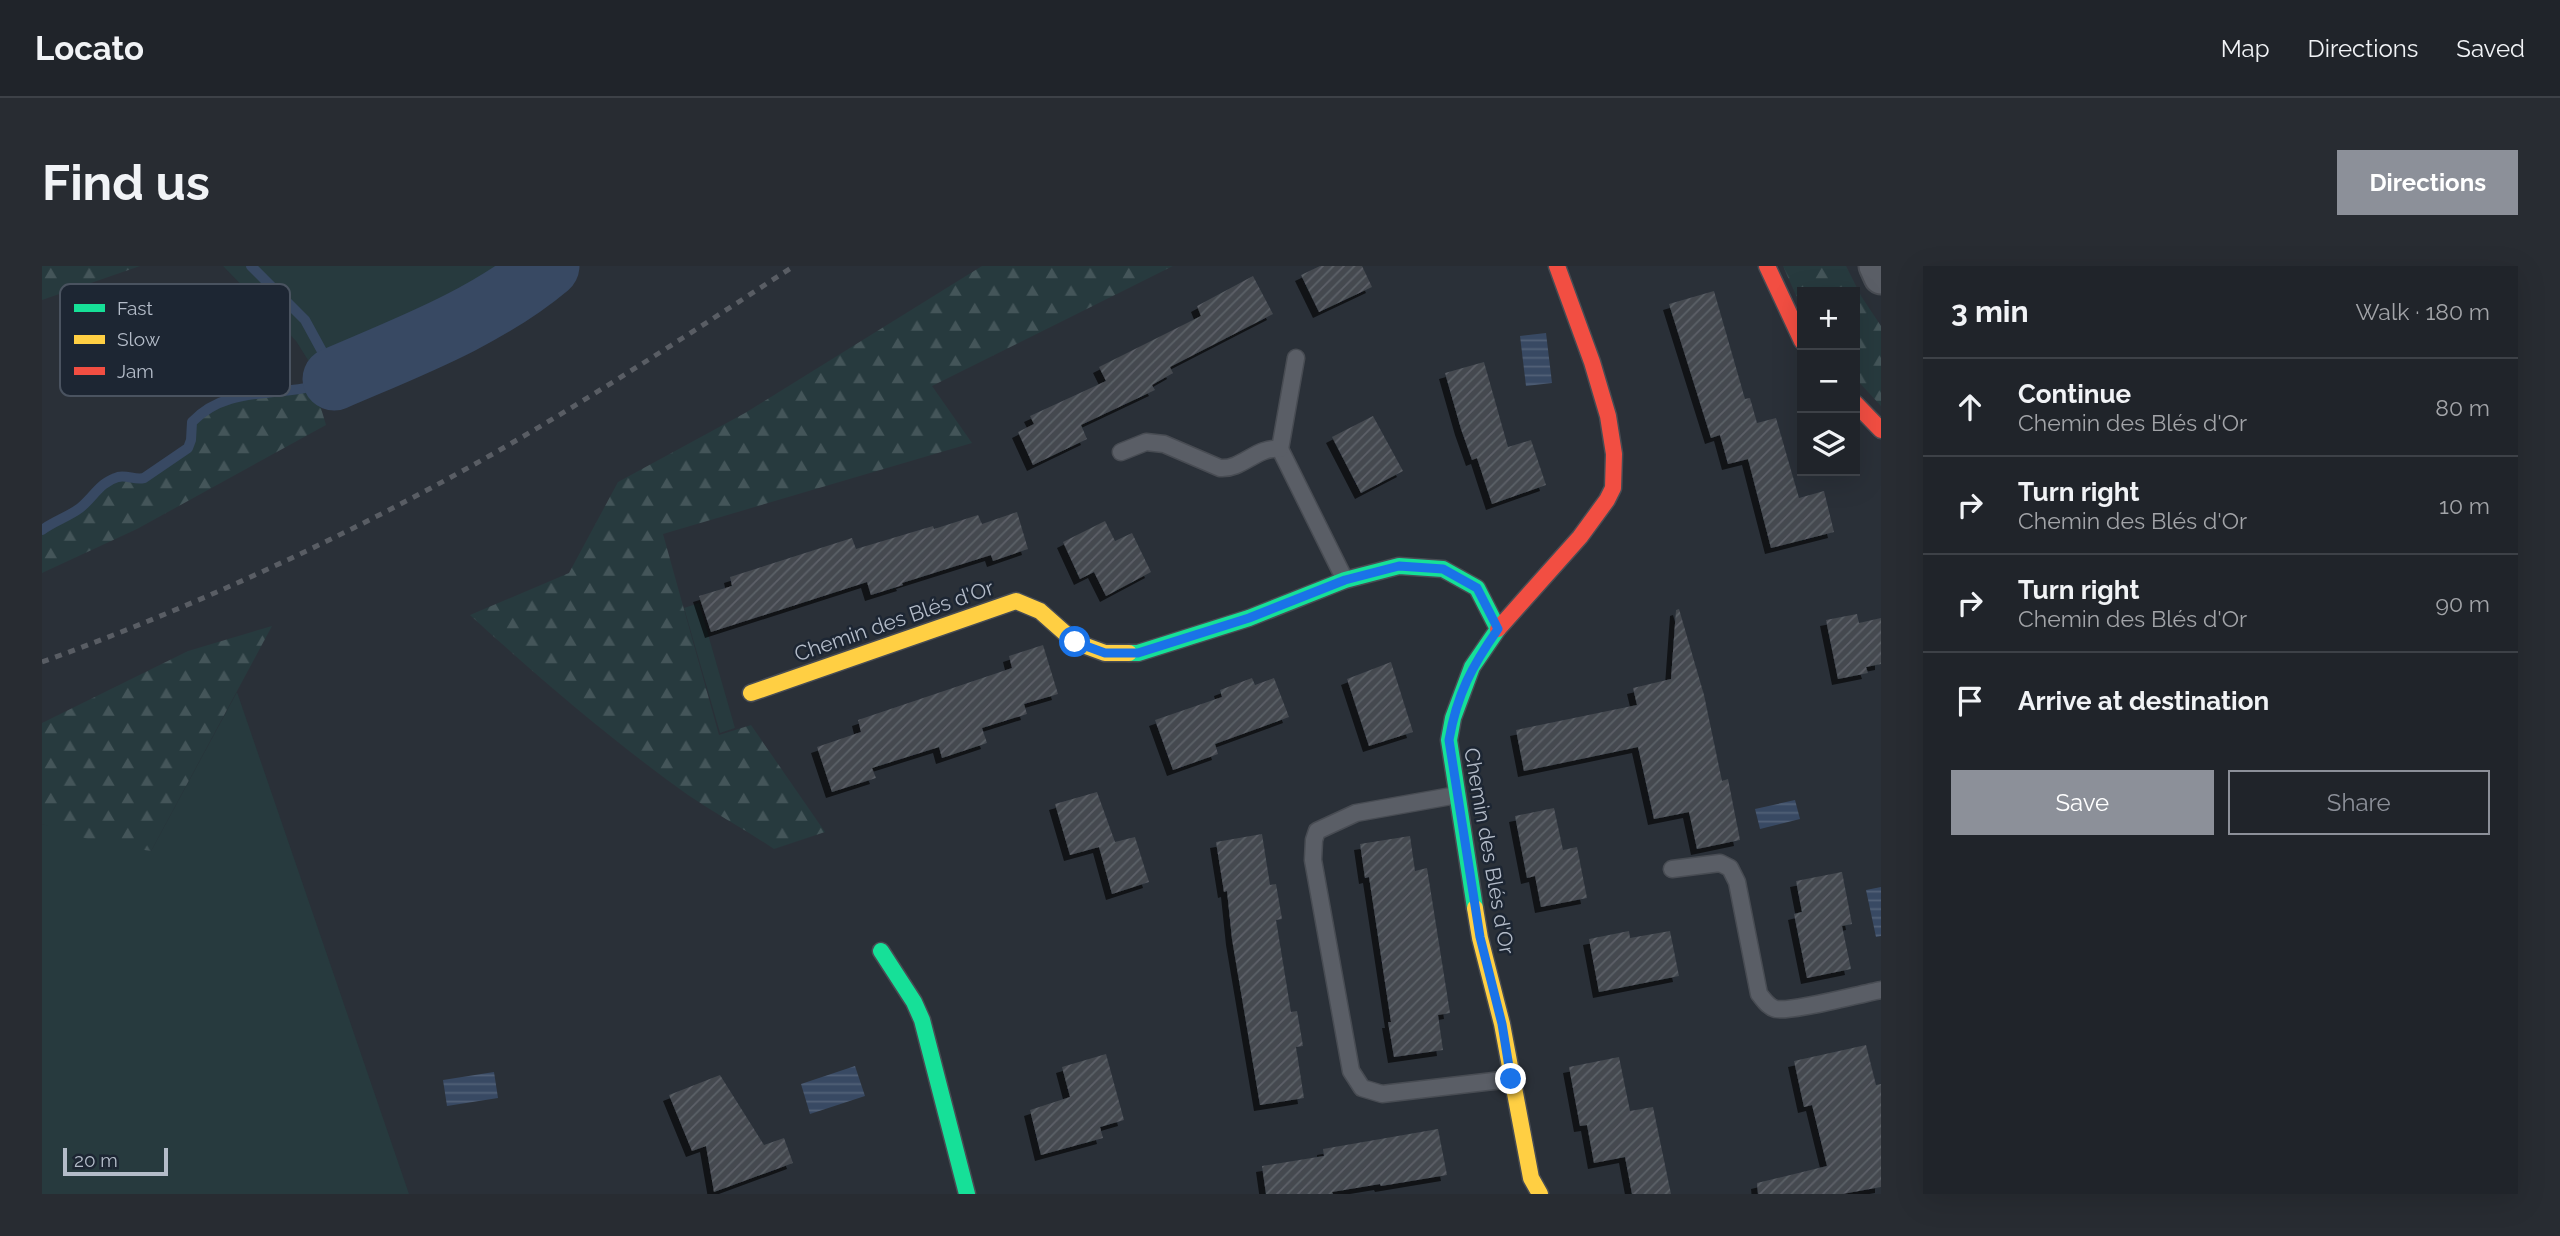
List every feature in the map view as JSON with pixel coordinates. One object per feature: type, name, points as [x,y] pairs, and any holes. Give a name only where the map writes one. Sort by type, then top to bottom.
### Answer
[{"type":"street","points":[[1498,629],[1596,517],[1613,491],[1615,465],[1602,396],[1587,344],[1562,289],[1557,266]]},
{"type":"street","points":[[1768,266],[1797,331]]},
{"type":"street","points":[[1876,266],[1881,277]]},
{"type":"street","points":[[1860,408],[1881,429]]},
{"type":"street","name":"Chemin des Blés d'Or","points":[[751,693],[1016,601],[1040,611],[1075,642],[1105,653],[1138,653],[1249,618],[1345,580],[1399,566],[1443,569],[1477,588],[1498,629],[1472,667],[1453,718],[1449,740],[1480,937],[1502,1024],[1531,1178],[1540,1194]]},
{"type":"street","points":[[881,951],[914,1002],[922,1020],[967,1194]]},
{"type":"lane","points":[[1296,358],[1280,449],[1345,580]]},
{"type":"lane","points":[[1121,452],[1146,442],[1164,444],[1220,468],[1229,469],[1272,448],[1280,449]]},
{"type":"lane","points":[[1457,794],[1356,813],[1317,831],[1313,860],[1351,1071],[1362,1088],[1382,1094],[1511,1079]]},
{"type":"lane","points":[[1672,869],[1720,863],[1730,868],[1737,882],[1759,994],[1767,1005],[1776,1009],[1797,1007],[1881,990]]},
{"type":"green space","points":[[42,266],[140,266],[88,284],[60,284],[60,294],[42,300]]},
{"type":"green space","points":[[223,266],[548,266],[496,303],[468,318],[323,384],[290,335],[290,284],[241,284]]},
{"type":"green space","points":[[982,266],[1173,266],[932,386],[972,443],[663,534],[719,735],[751,725],[825,832],[774,849],[688,795],[631,753],[549,686],[470,615],[569,573],[618,482],[745,413]]},
{"type":"green space","points":[[1783,266],[1846,266],[1856,287],[1797,287],[1797,298]]},
{"type":"green space","points":[[1860,294],[1881,326],[1881,406],[1860,383]]},
{"type":"green space","points":[[315,388],[326,425],[137,529],[42,573],[42,530],[80,508],[101,486],[112,479],[144,477],[181,453],[190,444],[193,421],[203,410],[216,402],[238,396],[290,396],[290,390]]},
{"type":"green space","points":[[699,603],[735,728],[720,733],[684,608]]},
{"type":"green space","points":[[272,626],[151,851],[100,843],[42,824],[42,723],[188,651]]},
{"type":"green space","points":[[237,692],[409,1194],[42,1194],[42,824],[151,851]]},
{"type":"water","points":[[1546,333],[1552,383],[1526,386],[1520,336]]},
{"type":"water","points":[[1795,800],[1800,819],[1760,829],[1755,809]]},
{"type":"water","points":[[1881,887],[1881,936],[1876,937],[1866,890]]},
{"type":"water","points":[[855,1066],[865,1096],[810,1114],[801,1084]]},
{"type":"water","points":[[494,1072],[498,1098],[447,1106],[443,1080]]},
{"type":"building","points":[[1320,266],[1362,266],[1372,287],[1319,312],[1301,275]]},
{"type":"building","points":[[1253,276],[1273,314],[1170,367],[1173,373],[1152,385],[1155,390],[1081,425],[1087,439],[1033,465],[1018,432],[1034,424],[1030,416],[1106,381],[1099,367],[1201,316],[1197,306]]},
{"type":"building","points":[[1714,291],[1745,399],[1750,398],[1757,423],[1776,418],[1799,498],[1824,491],[1834,532],[1771,548],[1748,459],[1728,464],[1720,435],[1711,438],[1669,304]]},
{"type":"building","points":[[1484,362],[1508,447],[1531,440],[1546,485],[1492,504],[1477,458],[1472,460],[1445,373]]},
{"type":"building","points":[[1373,416],[1403,471],[1361,493],[1332,437]]},
{"type":"building","points":[[1017,512],[1028,549],[993,561],[991,555],[871,595],[867,582],[711,632],[699,596],[732,586],[730,577],[852,538],[856,549],[978,515],[982,524]]},
{"type":"building","points":[[1105,521],[1115,541],[1132,533],[1151,572],[1106,596],[1094,572],[1080,579],[1063,542]]},
{"type":"building","points":[[1679,609],[1704,695],[1722,781],[1728,779],[1740,840],[1697,849],[1689,812],[1654,819],[1638,747],[1524,771],[1516,730],[1637,705],[1633,688],[1671,679],[1676,610]]},
{"type":"building","points":[[1857,614],[1859,623],[1881,618],[1881,664],[1866,667],[1868,673],[1838,679],[1826,620]]},
{"type":"building","points":[[1043,645],[1058,694],[1024,704],[1027,714],[982,728],[987,743],[942,758],[939,747],[872,768],[876,778],[832,792],[817,747],[861,732],[858,720],[1012,668],[1009,656]]},
{"type":"building","points":[[1391,662],[1413,732],[1369,746],[1347,679]]},
{"type":"building","points":[[1252,678],[1255,685],[1274,678],[1289,717],[1215,744],[1218,754],[1173,770],[1155,720],[1222,697],[1220,690]]},
{"type":"building","points":[[1097,792],[1115,842],[1135,837],[1149,882],[1112,894],[1099,847],[1070,855],[1055,804]]},
{"type":"building","points":[[1554,808],[1563,850],[1577,847],[1587,898],[1541,907],[1535,876],[1527,878],[1515,816]]},
{"type":"building","points":[[1262,834],[1270,885],[1276,884],[1282,919],[1276,920],[1291,1012],[1297,1011],[1303,1046],[1296,1047],[1304,1098],[1260,1105],[1232,939],[1227,891],[1224,892],[1216,842]]},
{"type":"building","points":[[1410,836],[1415,871],[1427,868],[1450,1013],[1438,1015],[1443,1050],[1394,1057],[1369,877],[1365,878],[1360,844]]},
{"type":"building","points":[[1842,872],[1852,924],[1842,926],[1851,969],[1807,978],[1794,914],[1802,912],[1796,881]]},
{"type":"building","points":[[1629,931],[1630,938],[1670,931],[1679,976],[1599,992],[1589,939]]},
{"type":"building","points":[[1866,1045],[1876,1085],[1881,1084],[1881,1187],[1842,1194],[1758,1194],[1757,1183],[1827,1166],[1812,1105],[1804,1107],[1794,1061]]},
{"type":"building","points":[[1106,1054],[1124,1120],[1100,1127],[1103,1138],[1041,1155],[1030,1110],[1070,1097],[1062,1067]]},
{"type":"building","points":[[1619,1057],[1630,1111],[1653,1107],[1671,1194],[1632,1194],[1625,1157],[1594,1163],[1587,1125],[1580,1126],[1569,1067]]},
{"type":"building","points":[[720,1075],[764,1145],[784,1138],[793,1163],[714,1192],[706,1146],[692,1151],[669,1095]]},
{"type":"building","points":[[1438,1129],[1447,1175],[1332,1192],[1333,1194],[1266,1194],[1262,1166],[1324,1156],[1323,1149]]},
{"type":"waterway","points":[[251,266],[269,284]]},
{"type":"waterway","points":[[334,379],[473,316],[548,266]]},
{"type":"waterway","points":[[290,305],[305,320],[329,364],[334,379],[290,390]]},
{"type":"waterway","points":[[42,530],[80,508],[101,486],[112,479],[144,478],[188,448],[192,422],[207,409],[242,396]]},
{"type":"railway","points":[[42,662],[208,596],[370,520],[516,441],[794,266]]},
{"type":"traffic: fast","points":[[1129,653],[1138,653],[1249,618],[1345,580],[1399,566],[1443,569],[1477,588],[1498,629],[1472,667],[1453,718],[1449,740],[1475,908]]},
{"type":"traffic: fast","points":[[881,951],[914,1002],[922,1020],[967,1194]]},
{"type":"traffic: slow","points":[[751,693],[1016,601],[1040,611],[1075,642],[1105,653],[1129,653]]},
{"type":"traffic: slow","points":[[1475,908],[1502,1024],[1531,1178],[1540,1194]]},
{"type":"traffic: jam","points":[[1498,629],[1580,537],[1613,488],[1614,454],[1608,416],[1592,362],[1557,266]]},
{"type":"traffic: jam","points":[[1767,266],[1797,330]]},
{"type":"traffic: jam","points":[[1860,408],[1881,430]]},
{"type":"route","points":[[1075,642],[1105,653],[1138,653],[1249,618],[1345,580],[1399,566],[1443,569],[1477,588],[1498,629],[1472,667],[1453,718],[1449,740],[1480,937],[1502,1024],[1511,1079]]}]
